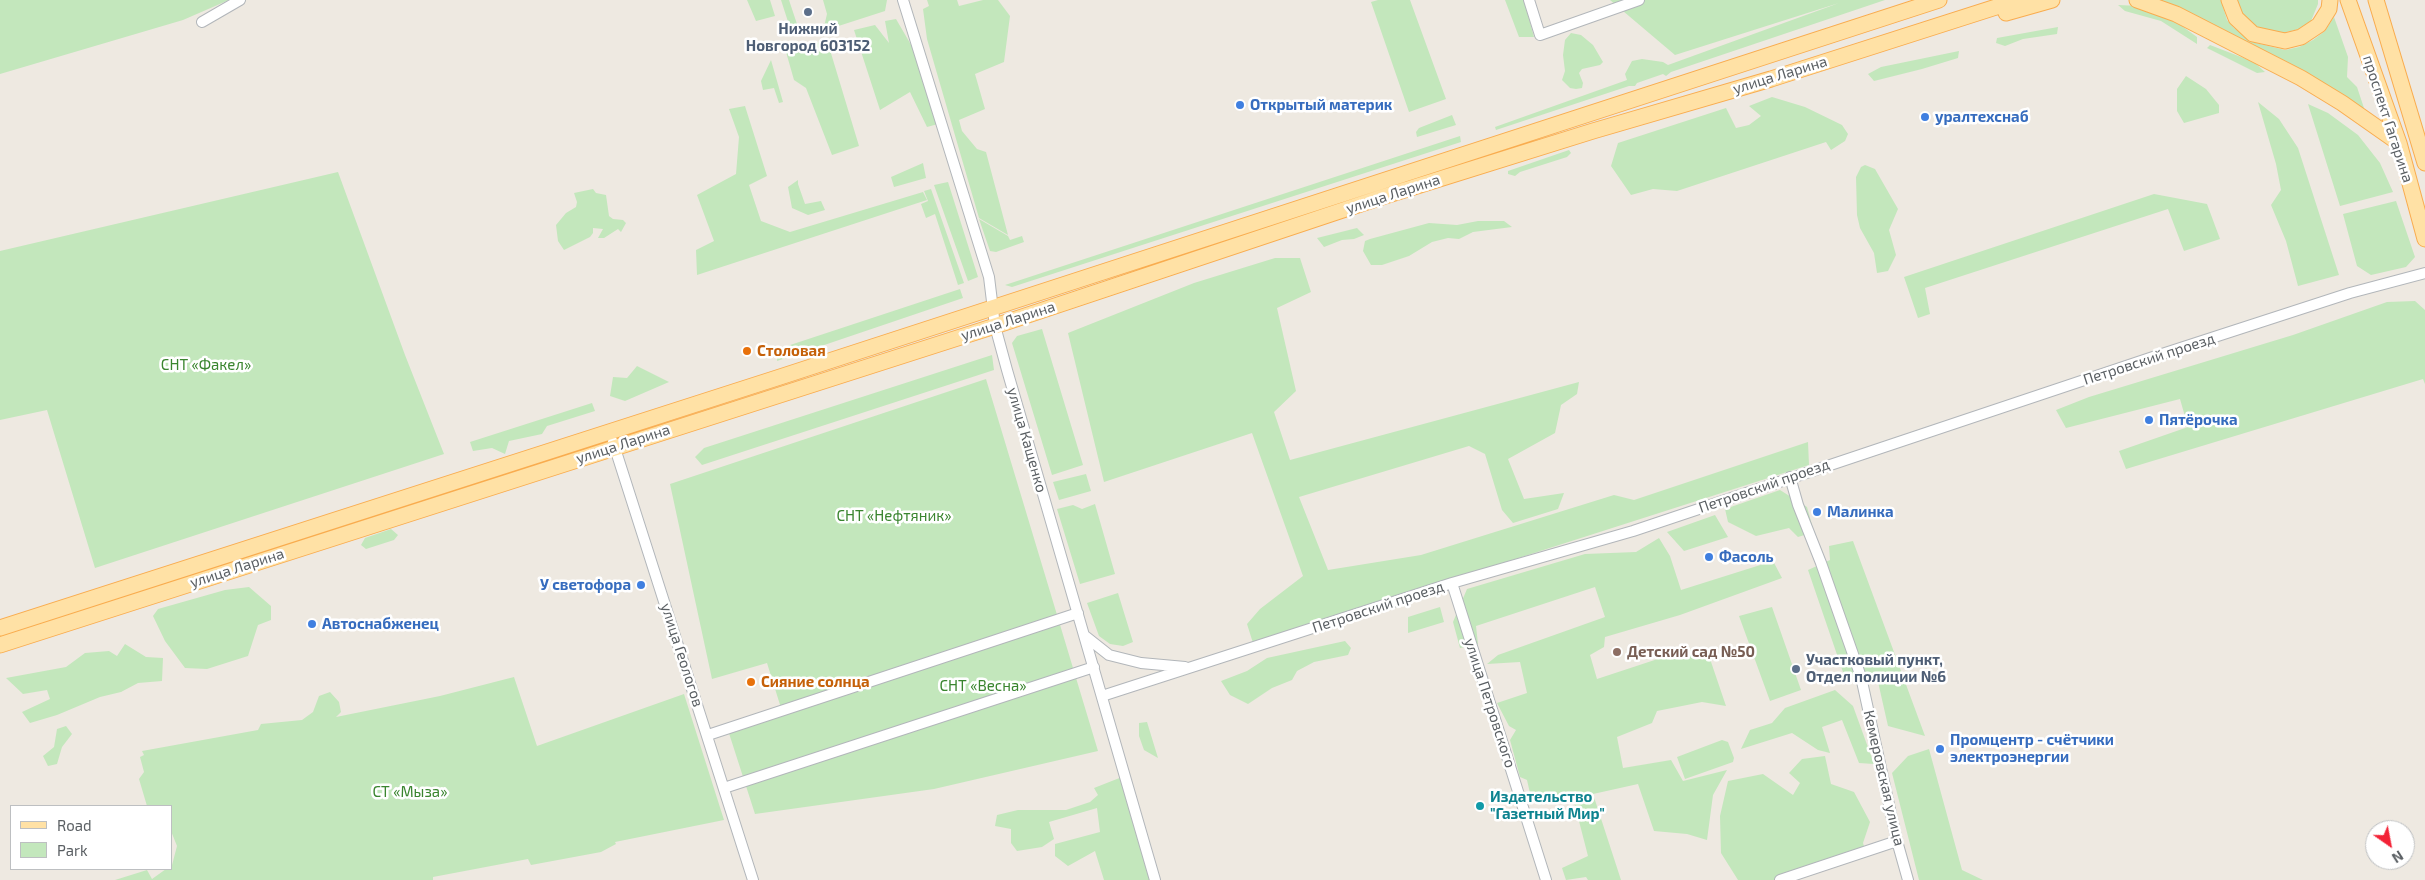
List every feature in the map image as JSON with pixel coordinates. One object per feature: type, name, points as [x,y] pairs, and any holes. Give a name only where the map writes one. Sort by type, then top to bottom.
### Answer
[{"type":"main road","points":[[1889,16],[1923,0]]},
{"type":"main road","points":[[1889,16],[1940,0]]},
{"type":"main road","name":"улица Ларина","points":[[0,645],[615,446],[995,326],[1391,194],[2018,0]]},
{"type":"main road","points":[[1909,35],[2052,0]]},
{"type":"main road","points":[[2136,0],[2176,14],[2300,78],[2342,103],[2399,143]]},
{"type":"main road","points":[[2229,0],[2236,18],[2253,34],[2285,41],[2301,38],[2319,25],[2329,9],[2330,0]]},
{"type":"main road","name":"проспект Гагарина","points":[[2348,0],[2399,143],[2425,239]]},
{"type":"main road","name":"проспект Гагарина","points":[[2376,0],[2425,163]]},
{"type":"main road","name":"улица Ларина","points":[[0,628],[610,432],[1889,16]]},
{"type":"main road","points":[[2412,122],[2425,137]]},
{"type":"street","points":[[202,22],[240,0]]},
{"type":"street","name":"улица Кащенко","points":[[903,0],[988,277],[995,326],[1155,880]]},
{"type":"street","points":[[1529,0],[1540,35],[1639,0]]},
{"type":"street","name":"Петровский проезд","points":[[1102,696],[1452,583],[1633,531],[1790,477],[2350,293],[2425,273]]},
{"type":"street","name":"улица Геологов","points":[[610,432],[753,880]]},
{"type":"street","name":"Кемеровская улица","points":[[1790,477],[1798,506],[1821,563],[1861,677],[1897,841],[1908,880]]},
{"type":"street","name":"улица Петровского","points":[[1452,583],[1546,880]]},
{"type":"street","points":[[708,735],[1078,613]]},
{"type":"street","points":[[1085,636],[1109,655],[1141,663],[1191,667]]},
{"type":"street","points":[[724,788],[1094,667]]},
{"type":"street","points":[[1780,880],[1897,841]]},
{"type":"green space","points":[[0,0],[229,0],[183,20],[0,74]]},
{"type":"green space","points":[[747,0],[770,0],[775,16],[756,21]]},
{"type":"green space","points":[[781,0],[789,0],[800,33],[792,34]]},
{"type":"green space","points":[[823,0],[887,0],[885,11],[823,31],[827,14]]},
{"type":"green space","points":[[927,0],[957,0],[959,6],[983,0],[998,0],[1010,16],[1004,62],[975,74],[985,109],[959,120],[962,131],[977,149],[986,152],[1008,235],[979,218],[927,39],[923,9],[929,6]]},
{"type":"green space","points":[[1378,0],[1410,0],[1446,99],[1409,112],[1371,2]]},
{"type":"green space","points":[[1505,0],[1524,0],[1534,37],[1519,37]]},
{"type":"green space","points":[[1610,0],[1885,0],[1671,72],[1666,76],[1663,74],[1637,83],[1635,86],[1629,86],[1496,130],[1495,127],[1627,80],[1625,74],[1632,61],[1642,59],[1663,62],[1668,65],[1839,3],[1675,55]]},
{"type":"green space","points":[[2159,0],[2221,0],[2227,20],[2234,28],[2256,43],[2285,50],[2299,47],[2313,40],[2325,31],[2334,17],[2348,57],[2347,77],[2357,87],[2364,108],[2360,110]]},
{"type":"green space","points":[[2235,0],[2318,0],[2318,4],[2311,21],[2299,29],[2278,34],[2254,26],[2240,11]]},
{"type":"green space","points":[[2118,5],[2140,6],[2168,16],[2197,37],[2197,44],[2161,21],[2125,11]]},
{"type":"green space","points":[[896,19],[917,55],[938,124],[927,127],[910,92],[880,110],[854,30],[875,25],[889,43],[885,21]]},
{"type":"green space","points":[[2058,27],[2057,34],[2023,39],[2005,46],[1996,43],[1997,38]]},
{"type":"green space","points":[[1571,33],[1581,35],[1593,45],[1603,62],[1600,65],[1582,69],[1579,73],[1583,83],[1582,88],[1576,89],[1570,88],[1562,80],[1565,71],[1563,55],[1565,40]]},
{"type":"green space","points":[[827,40],[859,146],[832,155],[806,88],[794,80],[786,52]]},
{"type":"green space","points":[[2210,45],[2254,62],[2265,72],[2257,73],[2207,48]]},
{"type":"green space","points":[[1959,51],[1958,58],[1922,69],[1874,81],[1868,74],[1881,67]]},
{"type":"green space","points":[[771,60],[783,102],[779,103],[774,88],[763,90],[761,81]]},
{"type":"green space","points":[[2186,76],[2206,89],[2219,105],[2219,113],[2184,123],[2177,111],[2177,89]]},
{"type":"green space","points":[[1772,97],[1805,107],[1842,125],[1848,134],[1845,141],[1831,150],[1826,142],[1677,191],[1653,189],[1631,195],[1611,166],[1618,143],[1726,108],[1736,128],[1749,125],[1761,116],[1749,106]]},
{"type":"green space","points":[[2258,102],[2279,119],[2298,148],[2339,275],[2298,286],[2286,241],[2271,205],[2281,190],[2276,164]]},
{"type":"green space","points":[[2308,104],[2328,113],[2358,135],[2380,163],[2393,192],[2340,206]]},
{"type":"green space","points":[[745,106],[767,176],[749,185],[761,221],[790,232],[923,192],[927,200],[697,275],[696,250],[714,241],[697,195],[736,174],[739,137],[729,109]]},
{"type":"green space","points":[[1452,115],[1456,125],[1417,137],[1416,132],[1419,128]]},
{"type":"green space","points":[[1460,136],[1461,142],[1012,287],[1005,285]]},
{"type":"green space","points":[[1569,150],[1571,153],[1567,157],[1520,172],[1515,176],[1508,174],[1508,171]]},
{"type":"green space","points":[[923,163],[926,178],[894,187],[891,177]]},
{"type":"green space","points":[[1865,165],[1875,169],[1898,209],[1889,230],[1896,255],[1888,271],[1877,273],[1874,253],[1860,228],[1857,215],[1856,177],[1861,167]]},
{"type":"green space","name":"СНТ «Факел»","points":[[338,172],[405,355],[444,454],[95,568],[47,410],[0,420],[0,251]]},
{"type":"green space","points":[[798,180],[805,204],[821,201],[825,210],[808,215],[792,208],[788,187]]},
{"type":"green space","points":[[948,182],[978,277],[968,281],[934,185]]},
{"type":"green space","points":[[593,189],[596,193],[606,195],[609,216],[613,219],[623,220],[626,223],[621,232],[618,229],[604,238],[598,238],[603,229],[593,228],[593,233],[590,237],[564,250],[558,241],[556,225],[566,213],[576,207],[577,202],[574,193]]},
{"type":"green space","points":[[931,189],[964,283],[958,285],[935,214],[926,218],[921,204],[928,201],[924,191]]},
{"type":"green space","points":[[2154,194],[2207,204],[2220,239],[2184,251],[2168,209],[1925,288],[1930,314],[1918,318],[1904,277]]},
{"type":"green space","points":[[2396,201],[2415,257],[2406,267],[2371,275],[2357,266],[2343,214]]},
{"type":"green space","points":[[979,219],[1008,236],[1010,240],[1022,236],[1024,242],[996,252],[990,251]]},
{"type":"green space","points":[[1478,221],[1504,221],[1512,227],[1473,232],[1459,239],[1448,238],[1432,242],[1409,256],[1382,265],[1371,265],[1363,251],[1365,241],[1429,223],[1457,225]]},
{"type":"green space","points":[[1357,228],[1364,235],[1354,239],[1342,240],[1324,247],[1317,238]]},
{"type":"green space","points":[[1275,258],[1300,258],[1311,292],[1277,308],[1296,391],[1274,412],[1290,460],[1579,382],[1577,394],[1561,405],[1555,433],[1508,459],[1524,499],[1564,493],[1558,509],[1513,523],[1502,510],[1485,454],[1469,446],[1299,497],[1328,570],[1421,555],[1614,495],[1634,500],[1808,442],[1809,465],[1253,643],[1247,624],[1260,609],[1303,576],[1252,433],[1104,482],[1068,333],[1194,283]]},
{"type":"green space","points":[[960,289],[963,298],[777,361],[778,349]]},
{"type":"green space","points":[[2415,301],[2425,310],[2425,384],[2423,379],[2126,469],[2119,451],[2188,427],[2180,399],[2066,428],[2056,410],[2089,397],[2293,335],[2387,302]]},
{"type":"green space","points":[[1042,329],[1083,465],[1052,475],[1012,343],[1017,336]]},
{"type":"green space","points":[[992,355],[994,370],[702,465],[695,457],[704,448]]},
{"type":"green space","points":[[637,366],[669,382],[625,401],[610,396],[613,377],[627,378]]},
{"type":"green space","points":[[986,379],[1098,751],[934,789],[755,814],[726,724],[781,708],[767,663],[712,679],[670,484]]},
{"type":"green space","points":[[592,403],[595,411],[547,426],[542,434],[509,441],[505,454],[492,448],[473,451],[470,442]]},
{"type":"green space","points":[[1086,474],[1091,491],[1059,500],[1053,482]]},
{"type":"green space","points":[[1780,490],[1807,507],[1814,532],[1798,537],[1789,528],[1756,536],[1728,522],[1725,509]]},
{"type":"green space","points":[[1095,504],[1115,574],[1080,584],[1057,509],[1073,505],[1082,509]]},
{"type":"green space","points":[[1715,515],[1728,537],[1684,551],[1667,532]]},
{"type":"green space","points":[[391,529],[398,535],[394,540],[366,549],[361,545],[365,538]]},
{"type":"green space","points":[[1659,538],[1670,556],[1681,590],[1773,561],[1782,578],[1680,615],[1605,637],[1604,647],[1590,655],[1597,679],[1685,650],[1707,650],[1726,706],[1702,702],[1657,711],[1652,723],[1617,737],[1623,768],[1671,760],[1683,781],[1727,770],[1713,795],[1707,840],[1687,834],[1654,831],[1638,784],[1593,794],[1621,880],[1588,880],[1586,877],[1566,880],[1562,868],[1588,856],[1572,794],[1532,802],[1527,780],[1520,777],[1510,740],[1516,730],[1509,726],[1497,703],[1527,693],[1520,662],[1487,664],[1498,655],[1605,617],[1595,587],[1476,626],[1478,644],[1460,648],[1453,622],[1467,589],[1585,554],[1636,552]]},
{"type":"green space","points":[[1853,541],[1925,736],[1888,726],[1876,673],[1845,678],[1808,570],[1830,560],[1829,546]]},
{"type":"green space","points":[[249,587],[271,606],[271,620],[258,625],[248,656],[207,669],[185,668],[165,641],[153,616],[158,609],[225,590]]},
{"type":"green space","points":[[1118,593],[1133,642],[1123,646],[1110,644],[1099,636],[1087,603]]},
{"type":"green space","points":[[1440,607],[1444,622],[1408,633],[1408,617]]},
{"type":"green space","points":[[1772,607],[1801,690],[1770,701],[1739,616]]},
{"type":"green space","points":[[1345,641],[1351,648],[1348,655],[1314,662],[1297,671],[1292,680],[1272,688],[1248,704],[1230,695],[1221,681],[1247,671],[1267,658]]},
{"type":"green space","points":[[125,644],[146,657],[163,658],[162,681],[138,683],[121,692],[100,697],[57,715],[30,723],[22,712],[50,699],[47,690],[23,694],[6,678],[66,667],[85,653],[109,651],[117,656]]},
{"type":"green space","name":"СТ «Мыза»","points":[[514,677],[537,746],[684,694],[724,820],[615,842],[616,844],[601,852],[531,865],[528,859],[433,877],[433,880],[115,880],[147,870],[152,879],[165,870],[172,870],[177,846],[172,834],[172,805],[147,805],[139,779],[144,772],[140,757],[144,755],[142,751],[258,730],[261,724],[302,720],[313,712],[319,696],[330,692],[339,702],[341,712],[336,717],[440,696]]},
{"type":"green space","points":[[1835,690],[1853,706],[1874,764],[1859,763],[1842,720],[1822,727],[1830,753],[1818,750],[1792,733],[1741,749],[1750,730],[1772,723],[1785,708]]},
{"type":"green space","points":[[1147,722],[1158,758],[1144,750],[1139,736],[1139,723]]},
{"type":"green space","points":[[66,726],[72,734],[62,747],[57,764],[48,766],[43,756],[54,747],[57,729]]},
{"type":"green space","points":[[1722,740],[1728,742],[1734,758],[1733,762],[1685,779],[1677,757]]},
{"type":"green space","points":[[1929,749],[1962,870],[1983,880],[1919,880],[1892,773],[1908,756]]},
{"type":"green space","points":[[1825,756],[1831,784],[1854,792],[1870,822],[1863,843],[1867,856],[1794,880],[1738,880],[1721,853],[1720,816],[1728,781],[1763,774],[1793,795],[1800,783],[1789,773],[1802,759]]},
{"type":"green space","points":[[1122,777],[1151,880],[1104,880],[1095,851],[1068,866],[1055,856],[1055,844],[1100,832],[1097,808],[1049,822],[1054,839],[1042,847],[1017,851],[1011,843],[1011,829],[995,826],[997,815],[1018,810],[1066,810],[1090,802],[1098,795],[1094,788]]},
{"type":"place","name":"Нижний Новгород 603152","points":[[808,12]]},
{"type":"place","name":"Открытый материк","points":[[1240,105]]},
{"type":"place","name":"уралтехснаб","points":[[1925,117]]},
{"type":"place","name":"Столовая","points":[[747,351]]},
{"type":"place","name":"Пятёрочка","points":[[2149,420]]},
{"type":"place","name":"Малинка","points":[[1817,512]]},
{"type":"place","name":"Фасоль","points":[[1709,557]]},
{"type":"place","name":"У светофора","points":[[641,585]]},
{"type":"place","name":"Автоснабженец","points":[[312,624]]},
{"type":"place","name":"Детский сад №50","points":[[1617,652]]},
{"type":"place","name":"Участковый пункт, Отдел полиции №6","points":[[1796,669]]},
{"type":"place","name":"Сияние солнца","points":[[751,682]]},
{"type":"place","name":"Промцентр - счётчики электроэнергии","points":[[1940,749]]},
{"type":"place","name":"Издательство \"Газетный Мир\"","points":[[1480,806]]},
{"type":"park label","name":"СНТ «Нефтяник»","points":[[894,516]]},
{"type":"park label","name":"СНТ «Весна»","points":[[983,686]]}]
